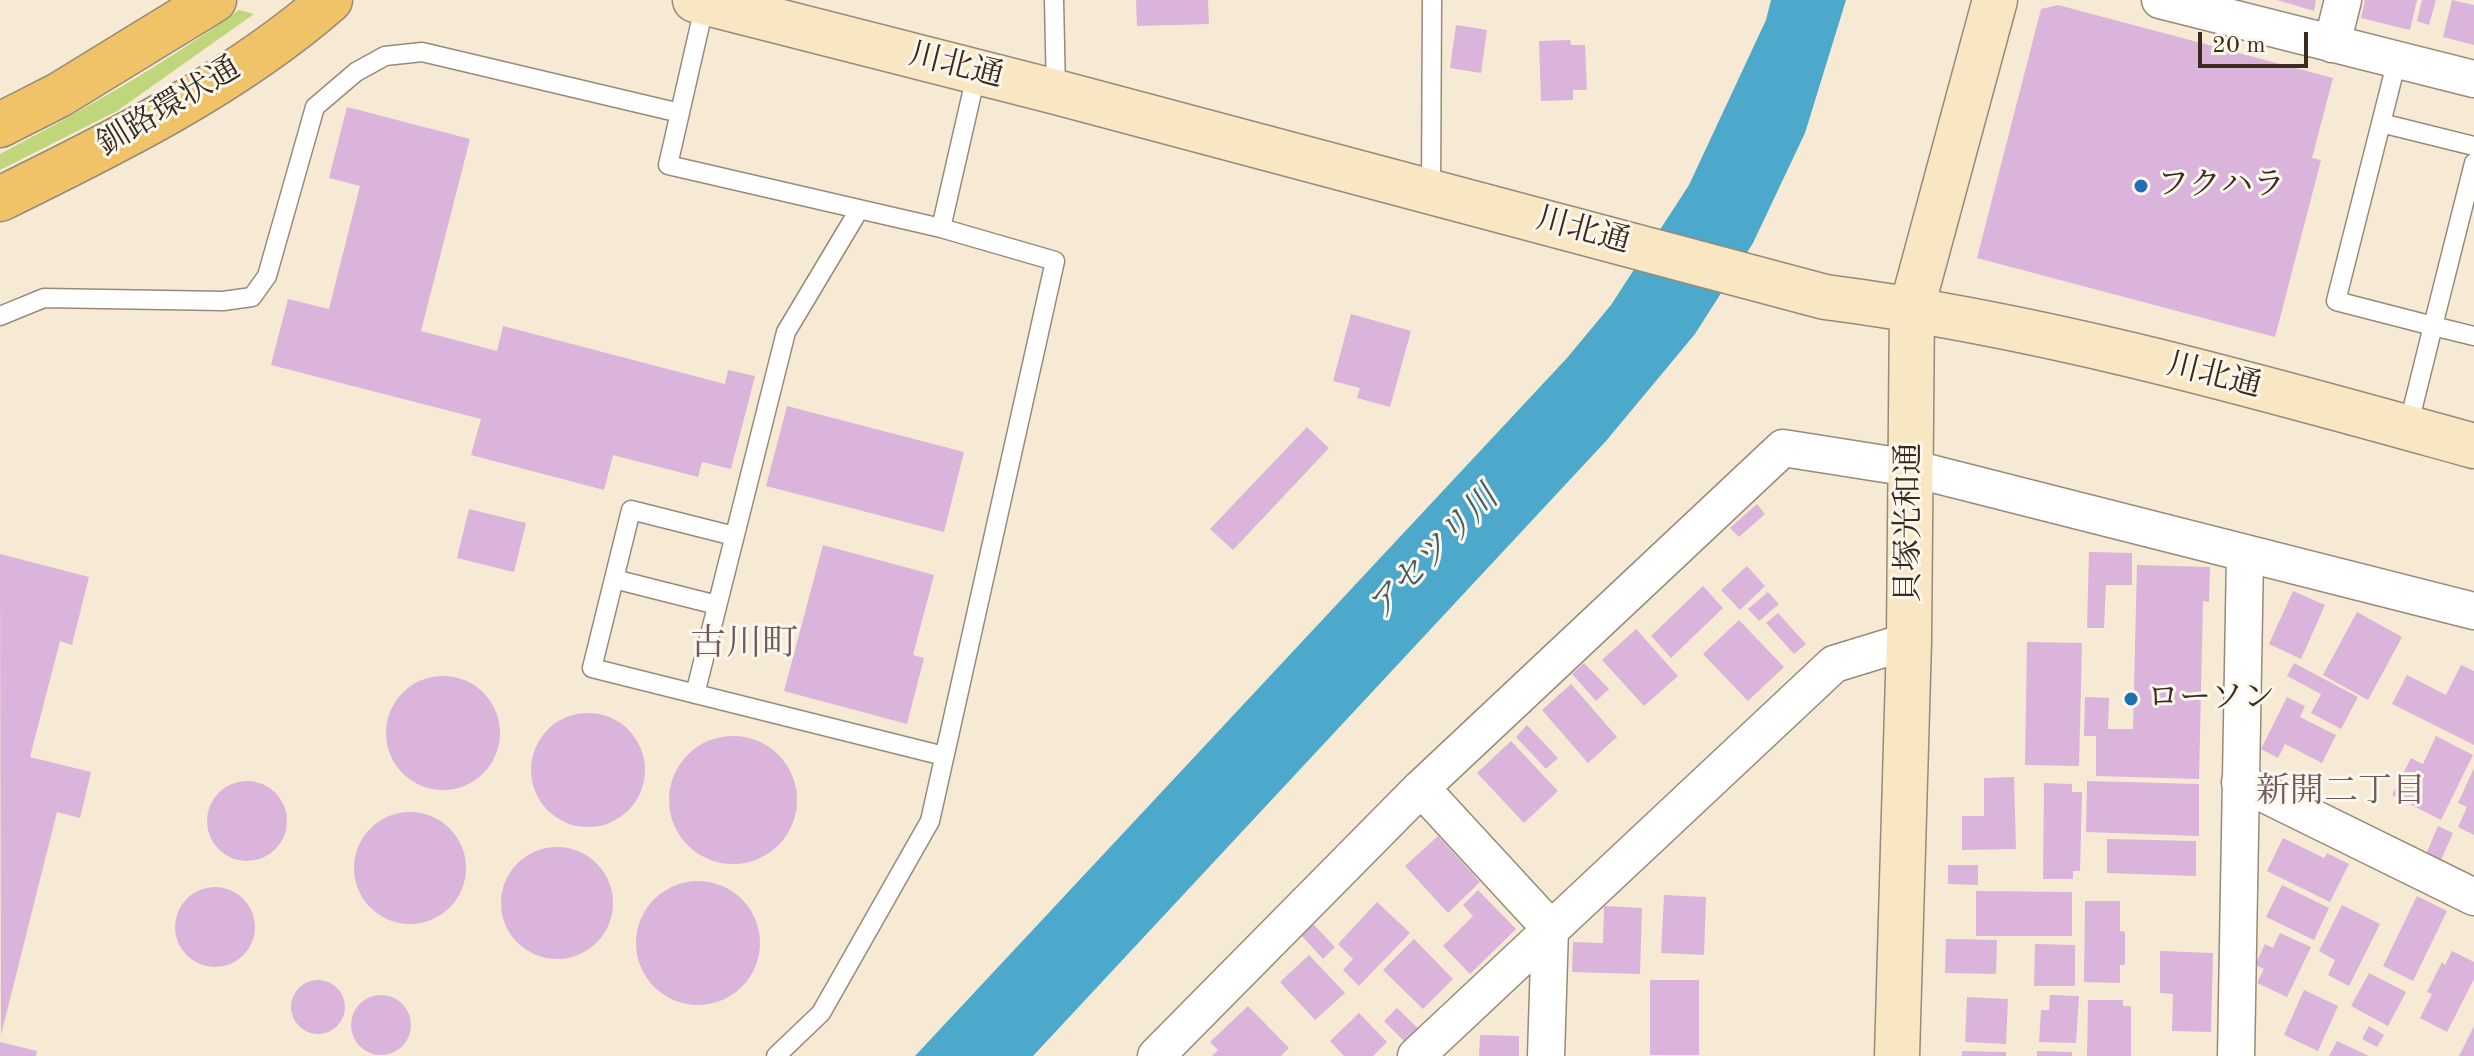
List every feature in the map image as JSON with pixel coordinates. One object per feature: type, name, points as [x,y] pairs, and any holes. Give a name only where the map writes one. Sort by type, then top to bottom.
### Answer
[{"type":"highway","name":"釧路環状通","points":[[0,125],[59,95],[214,0]]},
{"type":"highway","name":"釧路環状通","points":[[0,199],[88,155],[226,76],[330,0]]},
{"type":"street","name":"貝塚光和通","points":[[1897,1056],[1909,641],[1912,307],[1995,0]]},
{"type":"street","points":[[2160,0],[2474,79]]},
{"type":"street","points":[[2332,44],[2343,0]]},
{"type":"street","name":"川北通","points":[[700,1],[977,71],[1825,297],[1912,307],[2252,385],[2474,446]]},
{"type":"street","points":[[1156,1056],[1421,788],[1783,448],[1910,468],[2245,556],[2474,611]]},
{"type":"street","points":[[2236,1056],[2245,556]]},
{"type":"street","points":[[1416,1056],[1834,664],[1909,641]]},
{"type":"street","points":[[2240,782],[2474,897]]},
{"type":"street","points":[[1421,788],[1550,928],[1546,1056]]},
{"type":"lane","points":[[1054,0],[1056,92]]},
{"type":"lane","points":[[1431,191],[1432,0]]},
{"type":"lane","points":[[700,1],[668,165],[941,228],[1055,261],[930,821],[821,1013],[776,1056]]},
{"type":"lane","points":[[0,316],[44,298],[223,301],[252,297],[267,276],[315,107],[356,72],[385,56],[422,52],[680,113]]},
{"type":"lane","points":[[2397,60],[2336,301],[2474,336]]},
{"type":"lane","points":[[941,228],[977,71]]},
{"type":"lane","points":[[2381,123],[2474,146]]},
{"type":"lane","points":[[2408,427],[2474,163]]},
{"type":"lane","points":[[695,694],[786,332],[859,210]]},
{"type":"lane","points":[[734,536],[631,510],[592,668],[944,756]]},
{"type":"lane","points":[[614,579],[717,605]]},
{"type":"green space","points":[[239,10],[254,14],[117,111],[0,170],[0,154],[122,86]]},
{"type":"water","name":"アセツリ川","points":[[1771,0],[1846,0],[1805,133],[1753,243],[1695,334],[1606,441],[1033,1056],[915,1056],[1567,358],[1611,305],[1689,185],[1766,20]]},
{"type":"building","points":[[1136,0],[1208,0],[1209,24],[1137,26]]},
{"type":"building","points":[[2277,0],[2316,0],[2314,11]]},
{"type":"building","points":[[2365,0],[2417,0],[2410,30],[2361,18]]},
{"type":"building","points":[[2422,0],[2436,0],[2429,25],[2417,21]]},
{"type":"building","points":[[2452,0],[2474,5],[2474,45],[2443,37]]},
{"type":"building","points":[[2058,5],[2333,78],[2312,158],[2321,160],[2275,337],[1977,258],[2041,9]]},
{"type":"building","points":[[1456,25],[1487,30],[1481,73],[1450,68]]},
{"type":"building","points":[[1570,40],[1571,45],[1585,45],[1587,90],[1573,90],[1573,100],[1541,101],[1539,41]]},
{"type":"building","points":[[347,107],[470,139],[421,331],[497,351],[503,326],[725,384],[728,370],[755,376],[731,469],[702,462],[698,477],[613,455],[604,490],[471,455],[481,419],[271,365],[288,299],[329,309],[360,186],[329,178]]},
{"type":"building","points":[[1351,314],[1411,331],[1390,407],[1357,398],[1360,388],[1333,381]]},
{"type":"building","points":[[787,406],[964,452],[944,532],[766,486]]},
{"type":"building","points":[[1307,427],[1329,448],[1233,550],[1210,529]]},
{"type":"building","points":[[1757,504],[1765,514],[1739,537],[1730,528]]},
{"type":"building","points":[[469,509],[526,523],[514,572],[457,558]]},
{"type":"building","points":[[823,545],[934,575],[913,655],[924,658],[907,724],[784,691]]},
{"type":"building","points":[[2089,552],[2132,553],[2132,585],[2106,585],[2104,628],[2087,628]]},
{"type":"building","points":[[0,554],[89,577],[72,645],[60,641],[30,757],[91,772],[80,818],[57,812],[1,1035]]},
{"type":"building","points":[[2137,565],[2210,567],[2209,602],[2203,601],[2199,779],[2096,776],[2096,736],[2084,736],[2085,697],[2109,698],[2108,729],[2133,729]]},
{"type":"building","points":[[1747,566],[1765,586],[1740,610],[1721,590]]},
{"type":"building","points":[[1703,586],[1723,608],[1671,658],[1651,636]]},
{"type":"building","points":[[2293,591],[2325,605],[2301,659],[2269,644]]},
{"type":"building","points":[[1768,592],[1779,604],[1759,621],[1748,609]]},
{"type":"building","points":[[2357,612],[2402,637],[2368,700],[2323,675]]},
{"type":"building","points":[[1778,613],[1806,644],[1794,654],[1766,623]]},
{"type":"building","points":[[1739,620],[1784,667],[1748,701],[1703,654]]},
{"type":"building","points":[[1636,629],[1678,676],[1644,706],[1602,660]]},
{"type":"building","points":[[2027,642],[2082,643],[2079,766],[2025,765]]},
{"type":"building","points":[[1584,663],[1609,689],[1596,701],[1572,674]]},
{"type":"building","points":[[2294,663],[2358,697],[2341,729],[2311,713],[2321,694],[2287,676]]},
{"type":"building","points":[[2461,665],[2474,671],[2474,745],[2392,704],[2407,675],[2446,695]]},
{"type":"building","points":[[443,676],[475,685],[491,701],[500,733],[491,765],[475,781],[443,790],[411,781],[395,765],[386,733],[395,701],[411,685]]},
{"type":"building","points":[[1571,684],[1617,737],[1588,763],[1542,710]]},
{"type":"building","points":[[2287,697],[2305,706],[2300,717],[2336,735],[2322,763],[2285,744],[2278,758],[2261,749]]},
{"type":"building","points":[[588,713],[610,717],[628,730],[641,748],[645,770],[641,792],[628,810],[610,823],[588,827],[566,823],[548,810],[535,792],[531,770],[535,748],[548,730],[566,717]]},
{"type":"building","points":[[1527,725],[1558,758],[1546,769],[1516,737]]},
{"type":"building","points":[[733,736],[757,741],[778,755],[792,776],[797,800],[792,824],[778,845],[757,859],[733,864],[709,859],[688,845],[674,824],[669,800],[674,776],[688,755],[709,741]]},
{"type":"building","points":[[2436,736],[2473,755],[2441,820],[2392,795],[2411,758],[2423,764]]},
{"type":"building","points":[[1511,741],[1558,791],[1524,823],[1477,773]]},
{"type":"building","points":[[2474,768],[2474,835],[2458,827],[2467,807],[2458,803]]},
{"type":"building","points":[[2014,777],[2016,849],[1962,850],[1962,816],[1984,816],[1984,778]]},
{"type":"building","points":[[247,781],[262,784],[275,793],[284,806],[287,821],[284,836],[275,849],[262,858],[247,861],[232,858],[219,849],[210,836],[207,821],[210,806],[219,793],[232,784]]},
{"type":"building","points":[[2087,781],[2199,784],[2199,836],[2086,832]]},
{"type":"building","points":[[2044,783],[2072,784],[2072,792],[2082,792],[2080,871],[2073,871],[2073,879],[2043,879]]},
{"type":"building","points":[[410,812],[431,816],[450,828],[462,847],[466,868],[462,889],[450,908],[431,920],[410,924],[389,920],[370,908],[358,889],[354,868],[358,847],[370,828],[389,816]]},
{"type":"building","points":[[2438,826],[2453,833],[2441,860],[2426,854]]},
{"type":"building","points":[[1438,836],[1480,882],[1448,913],[1405,866]]},
{"type":"building","points":[[2283,838],[2324,858],[2327,853],[2349,864],[2330,902],[2267,871]]},
{"type":"building","points":[[2107,839],[2196,841],[2196,876],[2107,873]]},
{"type":"building","points":[[557,847],[578,851],[596,864],[609,882],[613,903],[609,924],[596,942],[578,955],[557,959],[536,955],[518,942],[505,924],[501,903],[505,882],[518,864],[536,851]]},
{"type":"building","points":[[1948,865],[1978,865],[1978,885],[1948,884]]},
{"type":"building","points":[[698,881],[722,885],[742,899],[756,919],[760,943],[756,967],[742,987],[722,1001],[698,1005],[674,1001],[654,987],[640,967],[636,943],[640,919],[654,899],[674,885]]},
{"type":"building","points":[[2282,885],[2329,908],[2314,940],[2266,917]]},
{"type":"building","points":[[215,887],[230,890],[243,899],[252,912],[255,927],[252,942],[243,955],[230,964],[215,967],[200,964],[187,955],[178,942],[175,927],[178,912],[187,899],[200,890]]},
{"type":"building","points":[[1478,890],[1516,929],[1470,974],[1443,946],[1473,916],[1463,905]]},
{"type":"building","points":[[1976,891],[2072,892],[2072,936],[1976,936]]},
{"type":"building","points":[[1664,895],[1706,897],[1704,955],[1661,953]]},
{"type":"building","points":[[2417,896],[2447,911],[2413,981],[2383,966]]},
{"type":"building","points":[[2085,901],[2120,901],[2120,931],[2125,932],[2125,965],[2120,965],[2120,983],[2084,982]]},
{"type":"building","points":[[1377,902],[1410,933],[1359,986],[1343,970],[1353,959],[1338,944]]},
{"type":"building","points":[[2342,905],[2380,924],[2349,986],[2328,975],[2335,960],[2319,951]]},
{"type":"building","points":[[1604,906],[1642,908],[1640,974],[1572,972],[1573,942],[1603,943]]},
{"type":"building","points":[[1313,924],[1335,947],[1323,959],[1301,935]]},
{"type":"building","points":[[2280,933],[2311,947],[2287,997],[2257,983],[2264,969],[2255,965],[2265,944],[2273,948]]},
{"type":"building","points":[[1414,939],[1453,979],[1423,1009],[1383,970]]},
{"type":"building","points":[[1946,939],[1997,940],[1996,974],[1945,973]]},
{"type":"building","points":[[2035,944],[2075,945],[2075,986],[2034,986]]},
{"type":"building","points":[[2160,951],[2213,953],[2211,1032],[2172,1031],[2173,994],[2160,993]]},
{"type":"building","points":[[2452,951],[2474,962],[2474,979],[2447,1032],[2420,1018],[2432,994],[2427,992],[2442,962],[2445,965]]},
{"type":"building","points":[[1309,955],[1345,993],[1315,1020],[1280,982]]},
{"type":"building","points":[[2369,973],[2406,992],[2388,1026],[2351,1006]]},
{"type":"building","points":[[318,980],[329,982],[337,988],[343,996],[343,1018],[337,1026],[329,1032],[318,1034],[307,1032],[299,1026],[293,1018],[291,1007],[293,996],[299,988],[307,982]]},
{"type":"building","points":[[1650,980],[1699,980],[1699,1055],[1650,1055]]},
{"type":"building","points":[[2304,990],[2338,1006],[2318,1051],[2284,1035]]},
{"type":"building","points":[[381,995],[403,1003],[411,1025],[403,1047],[381,1055],[359,1047],[351,1025],[359,1003]]},
{"type":"building","points":[[2050,995],[2079,996],[2076,1043],[2039,1042],[2041,1010],[2049,1010]]},
{"type":"building","points":[[1967,997],[2008,999],[2006,1044],[1965,1042]]},
{"type":"building","points":[[2088,1000],[2123,1000],[2123,1006],[2131,1006],[2131,1056],[2087,1056]]},
{"type":"building","points":[[1248,1006],[1289,1048],[1281,1056],[1212,1056],[1218,1050],[1210,1042]]},
{"type":"building","points":[[1397,1008],[1419,1029],[1405,1042],[1384,1021]]},
{"type":"building","points":[[1359,1013],[1387,1042],[1373,1056],[1344,1056],[1330,1041]]},
{"type":"building","points":[[2369,1026],[2384,1035],[2377,1047],[2362,1039]]},
{"type":"building","points":[[2474,1026],[2474,1056],[2459,1056]]},
{"type":"building","points":[[1480,1035],[1519,1036],[1519,1056],[1479,1056]]},
{"type":"building","points":[[2337,1041],[2369,1056],[2329,1056]]},
{"type":"building","points":[[0,1042],[37,1051],[36,1056],[0,1056]]},
{"type":"building","points":[[1962,1051],[2006,1052],[2006,1056],[1962,1056]]},
{"type":"building","points":[[2037,1051],[2072,1052],[2072,1056],[2037,1056]]},
{"type":"place","name":"フクハラ","points":[[2141,186]]},
{"type":"place","name":"ローソン","points":[[2131,699]]},
{"type":"district","name":"古川町","points":[[744,645]]},
{"type":"district","name":"新開二丁目","points":[[2341,792]]}]
